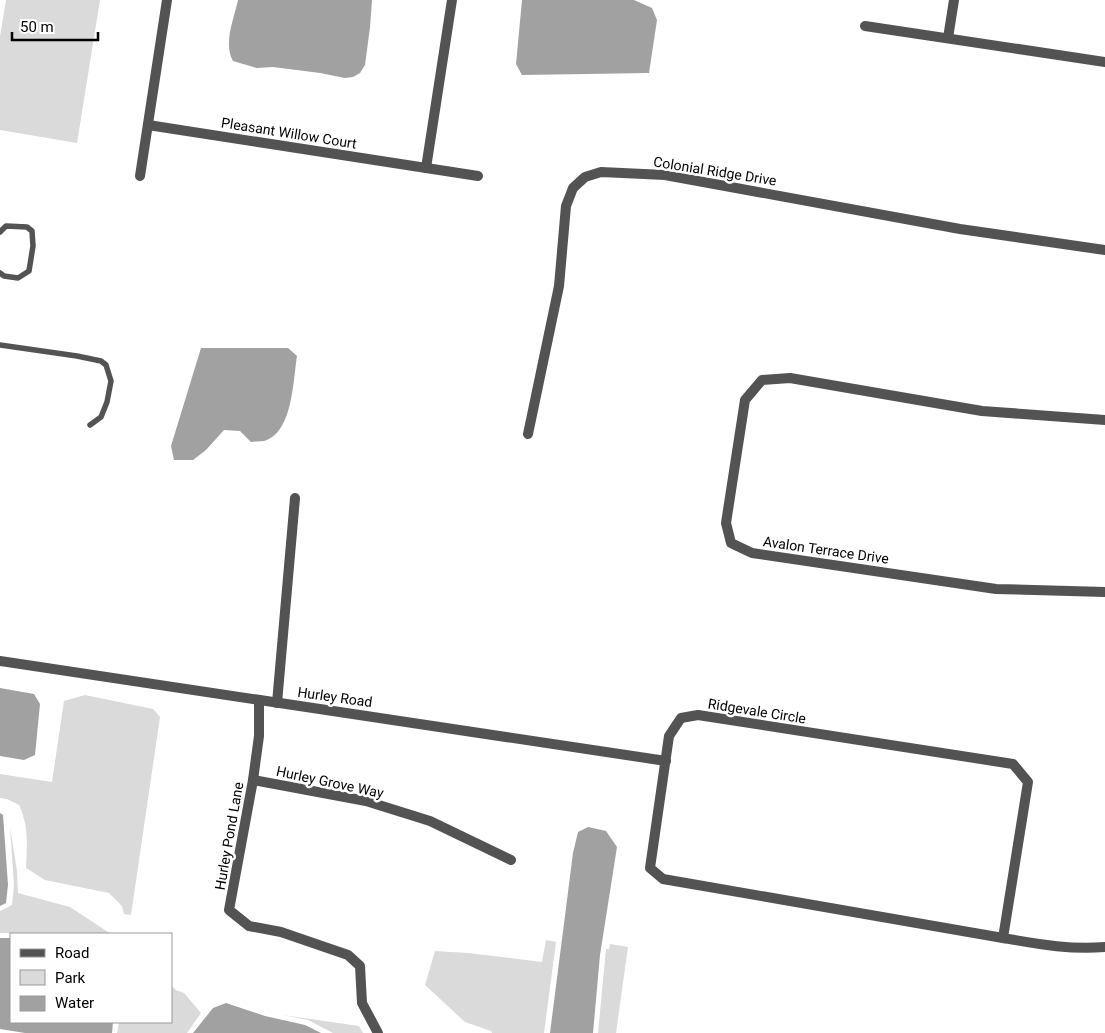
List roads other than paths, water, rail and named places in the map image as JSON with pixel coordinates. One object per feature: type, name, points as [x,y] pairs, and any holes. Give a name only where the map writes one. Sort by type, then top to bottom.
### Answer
[{"type":"street","points":[[140,176],[167,0]]},
{"type":"street","points":[[426,168],[452,0]]},
{"type":"street","points":[[948,38],[954,0]]},
{"type":"street","points":[[864,26],[1105,62]]},
{"type":"street","name":"Pleasant Willow Court","points":[[148,126],[478,176]]},
{"type":"street","name":"Colonial Ridge Drive","points":[[528,434],[559,286],[566,206],[573,188],[585,177],[601,172],[665,174],[960,229],[1105,250]]},
{"type":"street","name":"Avalon Terrace Drive","points":[[1105,420],[982,411],[790,378],[762,380],[746,400],[726,523],[731,543],[752,553],[996,589],[1105,592]]},
{"type":"street","points":[[278,703],[295,498]]},
{"type":"street","name":"Hurley Road","points":[[0,661],[666,761]]},
{"type":"street","name":"Hurley Pond Lane","points":[[259,700],[259,736],[253,780],[230,910],[249,926],[281,932],[348,955],[360,966],[362,1003],[378,1033]]},
{"type":"street","name":"Ridgevale Circle","points":[[1003,938],[1028,782],[1013,764],[698,716],[681,718],[669,736],[650,868],[663,879],[1003,938],[1055,947],[1105,947]]},
{"type":"street","name":"Hurley Grove Way","points":[[253,780],[366,801],[430,821],[511,860]]},
{"type":"lane","points":[[0,232],[6,226],[27,227],[32,231],[33,246],[29,271],[18,278],[4,276],[0,273]]},
{"type":"lane","points":[[1,346],[77,356],[101,361],[106,365],[111,381],[107,402],[101,417],[90,424]]},
{"type":"water","points":[[238,0],[372,0],[365,65],[360,73],[353,77],[345,78],[273,67],[257,68],[233,61],[230,54],[229,39]]},
{"type":"water","points":[[522,0],[634,0],[652,8],[657,20],[649,73],[522,75],[516,64]]},
{"type":"water","points":[[201,348],[288,348],[297,356],[290,403],[282,426],[276,434],[267,440],[251,442],[240,431],[224,430],[206,450],[193,460],[174,460],[171,446]]},
{"type":"water","points":[[0,688],[34,694],[40,704],[35,755],[24,760],[0,756]]},
{"type":"water","points":[[0,813],[3,815],[8,885],[6,903],[0,906]]},
{"type":"water","points":[[588,827],[606,831],[617,847],[600,955],[593,1033],[550,1033],[573,853],[578,832]]},
{"type":"water","points":[[0,938],[10,938],[10,1023],[113,1023],[112,1033],[25,1033],[0,1029]]},
{"type":"water","points":[[226,1003],[265,1016],[305,1025],[321,1033],[193,1033],[213,1008]]}]
